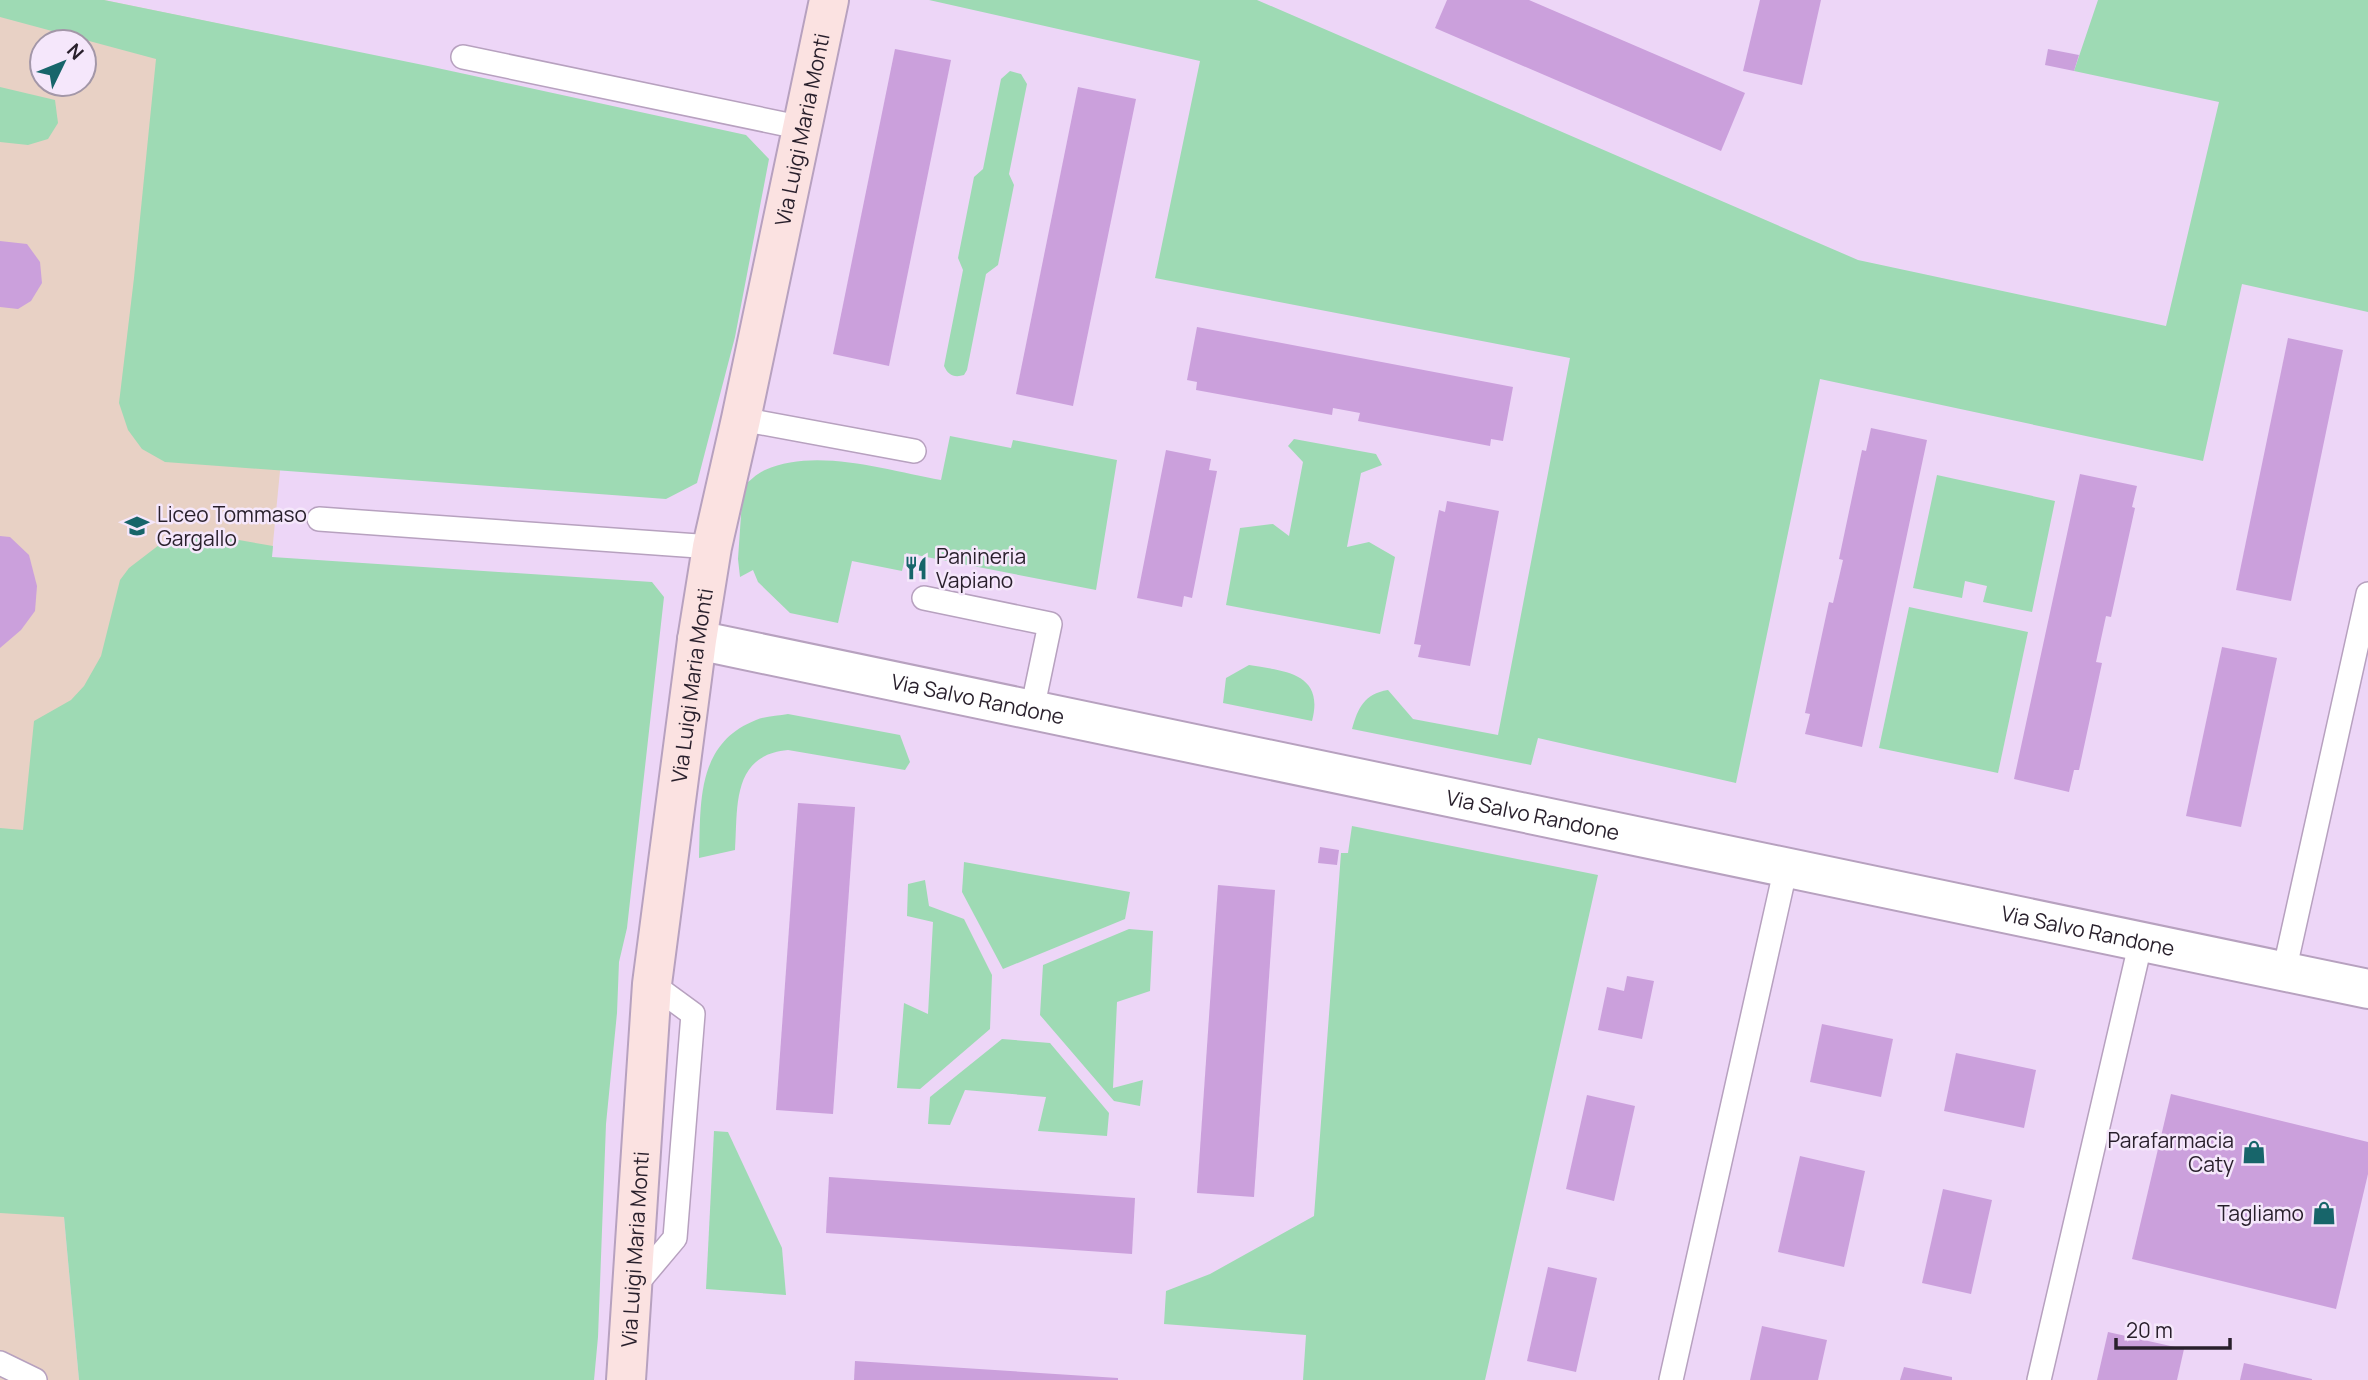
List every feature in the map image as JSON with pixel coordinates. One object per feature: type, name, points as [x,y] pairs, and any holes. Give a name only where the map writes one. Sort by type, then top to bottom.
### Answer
[{"type":"street","name":"Via Luigi Maria Monti","points":[[626,1380],[652,984],[696,640],[712,547],[829,0]]},
{"type":"street","name":"Via Salvo Randone","points":[[696,640],[2368,989]]},
{"type":"lane","points":[[463,57],[803,128]]},
{"type":"lane","points":[[741,419],[914,452]]},
{"type":"lane","points":[[319,519],[712,547]]},
{"type":"lane","points":[[2284,972],[2368,594]]},
{"type":"lane","points":[[924,598],[1050,624],[1032,710]]},
{"type":"lane","points":[[1671,1380],[1786,867]]},
{"type":"lane","points":[[2039,1380],[2141,941]]},
{"type":"lane","points":[[0,1363],[35,1380]]},
{"type":"shaded area","name":"Liceo Tommaso Gargallo","points":[[0,0],[104,0],[338,48],[280,471],[227,1016],[64,1217],[79,1380],[0,1380]]},
{"type":"green space","points":[[0,0],[104,0],[746,135],[769,159],[735,337],[697,483],[666,499],[165,462],[142,449],[128,430],[119,403],[156,59],[98,43],[98,28],[41,28],[0,17]]},
{"type":"green space","points":[[929,0],[1257,0],[1858,260],[2166,326],[2219,102],[2074,71],[2098,0],[2368,0],[2368,312],[2242,284],[2203,461],[1820,379],[1736,783],[1538,738],[1531,765],[1352,729],[1363,703],[1373,695],[1388,690],[1413,719],[1498,735],[1570,358],[1155,278],[1200,61]]},
{"type":"green space","points":[[1010,71],[1021,74],[1027,84],[1009,174],[1014,185],[998,265],[986,274],[967,370],[964,375],[954,376],[949,374],[944,366],[963,270],[958,258],[974,177],[983,169],[1001,79]]},
{"type":"green space","points":[[0,87],[28,94],[28,98],[55,100],[58,123],[48,139],[28,145],[0,142]]},
{"type":"green space","points":[[950,436],[1011,448],[1013,440],[1117,460],[1096,590],[906,553],[902,571],[852,561],[838,623],[790,613],[758,582],[753,570],[740,577],[738,559],[743,486],[759,473],[785,463],[830,461],[941,480]]},
{"type":"green space","points":[[1294,439],[1376,454],[1382,465],[1361,473],[1347,547],[1369,542],[1395,557],[1380,634],[1226,605],[1240,528],[1273,524],[1289,536],[1303,462],[1288,446]]},
{"type":"green space","points":[[1937,475],[2055,501],[2032,612],[1983,602],[1987,586],[1965,581],[1962,598],[1913,588]]},
{"type":"green space","points":[[199,533],[273,546],[272,557],[652,582],[664,597],[627,928],[619,962],[606,1124],[594,1380],[79,1380],[64,1217],[0,1213],[0,828],[23,830],[34,721],[71,700],[84,686],[101,656],[120,580],[129,568],[159,545]]},
{"type":"green space","points":[[1909,607],[2028,632],[1998,773],[1879,748]]},
{"type":"green space","points":[[1249,665],[1287,672],[1307,683],[1314,705],[1312,721],[1223,703],[1226,678]]},
{"type":"green space","points":[[788,714],[900,735],[910,762],[905,770],[788,750],[769,754],[756,762],[741,786],[735,850],[699,858],[702,797],[712,760],[722,744],[736,731],[760,719]]},
{"type":"green space","points":[[1352,826],[1598,875],[1485,1380],[1303,1380],[1306,1335],[1164,1324],[1166,1291],[1210,1274],[1314,1216],[1341,853],[1348,853]]},
{"type":"green space","points":[[964,862],[1130,892],[1125,919],[1003,969],[962,892]]},
{"type":"green space","points":[[925,880],[929,906],[964,919],[992,975],[990,1029],[920,1089],[897,1088],[904,1003],[928,1014],[933,922],[907,916],[908,884]]},
{"type":"green space","points":[[1129,929],[1153,931],[1150,991],[1117,1002],[1113,1088],[1143,1080],[1140,1106],[1114,1101],[1040,1015],[1043,965]]},
{"type":"green space","points":[[1002,1039],[1050,1043],[1109,1113],[1107,1136],[1038,1131],[1046,1097],[965,1090],[950,1125],[928,1124],[930,1097]]},
{"type":"green space","points":[[714,1131],[728,1132],[782,1248],[786,1295],[706,1289]]},
{"type":"building","points":[[1447,0],[1529,0],[1745,93],[1721,151],[1435,28]]},
{"type":"building","points":[[1760,0],[1821,0],[1802,85],[1743,71]]},
{"type":"building","points":[[895,49],[951,60],[889,366],[833,354]]},
{"type":"building","points":[[2048,49],[2079,55],[2074,71],[2045,65]]},
{"type":"building","points":[[1078,87],[1136,99],[1073,406],[1016,394]]},
{"type":"building","points":[[0,241],[27,244],[40,262],[42,283],[31,301],[18,309],[0,307]]},
{"type":"building","points":[[1197,327],[1513,387],[1503,441],[1491,439],[1490,446],[1358,421],[1360,413],[1333,408],[1332,415],[1196,390],[1197,382],[1187,380]]},
{"type":"building","points":[[2288,338],[2343,350],[2291,601],[2236,590]]},
{"type":"building","points":[[1871,428],[1927,440],[1862,747],[1805,734],[1810,714],[1805,713],[1829,602],[1833,603],[1843,560],[1839,559],[1862,450],[1866,451]]},
{"type":"building","points":[[1166,450],[1211,459],[1209,470],[1217,471],[1192,598],[1184,596],[1182,607],[1137,598]]},
{"type":"building","points":[[2080,474],[2137,486],[2132,507],[2135,508],[2111,617],[2106,616],[2096,662],[2102,663],[2079,770],[2074,770],[2069,792],[2014,779]]},
{"type":"building","points":[[1447,501],[1499,511],[1470,666],[1418,657],[1421,645],[1414,644],[1439,510],[1445,512]]},
{"type":"building","points":[[0,536],[10,537],[29,555],[37,586],[35,611],[21,630],[0,648]]},
{"type":"building","points":[[2222,647],[2277,658],[2241,827],[2186,816]]},
{"type":"building","points":[[798,803],[855,807],[833,1114],[776,1110]]},
{"type":"building","points":[[1320,847],[1339,850],[1337,865],[1318,863]]},
{"type":"building","points":[[1218,885],[1275,890],[1254,1197],[1197,1193]]},
{"type":"building","points":[[1627,976],[1654,981],[1642,1039],[1598,1030],[1607,987],[1624,991]]},
{"type":"building","points":[[1822,1024],[1893,1039],[1881,1097],[1810,1082]]},
{"type":"building","points":[[1956,1053],[2036,1070],[2024,1128],[1944,1111]]},
{"type":"building","points":[[2171,1094],[2368,1142],[2368,1174],[2336,1309],[2132,1259]]},
{"type":"building","points":[[1587,1095],[1635,1106],[1614,1201],[1566,1189]]},
{"type":"building","points":[[1800,1156],[1865,1171],[1844,1267],[1778,1252]]},
{"type":"building","points":[[829,1177],[1135,1198],[1132,1254],[826,1233]]},
{"type":"building","points":[[1943,1189],[1992,1200],[1971,1294],[1922,1283]]},
{"type":"building","points":[[1548,1267],[1597,1278],[1576,1372],[1527,1361]]},
{"type":"building","points":[[1762,1326],[1827,1340],[1818,1380],[1750,1380]]},
{"type":"building","points":[[2108,1332],[2184,1349],[2177,1380],[2097,1380]]},
{"type":"building","points":[[855,1361],[1118,1378],[1118,1380],[854,1380]]},
{"type":"building","points":[[2244,1363],[2312,1379],[2312,1380],[2240,1380]]},
{"type":"building","points":[[1904,1367],[1952,1377],[1952,1380],[1900,1380]]},
{"type":"place","name":"Liceo Tommaso Gargallo","points":[[137,526]]},
{"type":"place","name":"Panineria Vapiano","points":[[916,568]]},
{"type":"place","name":"Parafarmacia Caty","points":[[2254,1152]]},
{"type":"place","name":"Tagliamo","points":[[2324,1213]]}]
